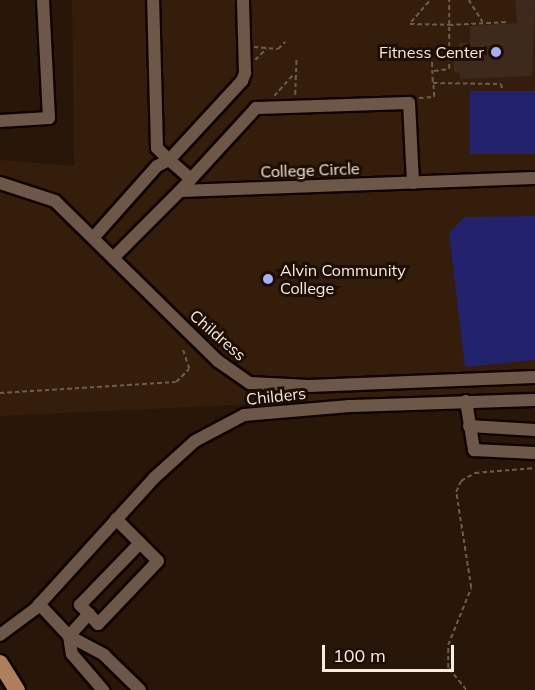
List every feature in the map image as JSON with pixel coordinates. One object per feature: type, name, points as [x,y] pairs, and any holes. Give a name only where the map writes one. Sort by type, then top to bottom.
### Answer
[{"type":"main road","points":[[0,663],[17,690]]},
{"type":"street","points":[[0,121],[50,118],[44,0]]},
{"type":"street","points":[[153,0],[157,148],[191,179]]},
{"type":"street","points":[[93,238],[157,166],[169,160],[242,81],[245,73],[243,0]]},
{"type":"street","points":[[113,258],[180,191],[256,108],[409,103],[414,183]]},
{"type":"street","name":"College Circle","points":[[180,191],[535,178]]},
{"type":"street","name":"Childress","points":[[0,183],[56,201],[218,361],[250,382],[309,386],[535,376]]},
{"type":"street","name":"Childers","points":[[0,635],[39,604],[116,519],[195,441],[244,415],[535,399]]},
{"type":"street","points":[[466,401],[474,450],[535,453]]},
{"type":"street","points":[[469,426],[535,430]]},
{"type":"street","points":[[116,519],[140,543],[158,561],[98,624],[80,605],[140,543]]},
{"type":"street","points":[[39,604],[69,636],[104,655],[140,690]]},
{"type":"street","points":[[69,636],[89,614]]},
{"type":"street","points":[[69,636],[72,654],[86,674],[103,690]]},
{"type":"path","points":[[430,0],[410,24],[508,22]]},
{"type":"path","points":[[434,71],[448,69],[449,0]]},
{"type":"path","points":[[469,0],[483,23]]},
{"type":"path","points":[[250,47],[278,49],[285,42]]},
{"type":"path","points":[[250,65],[267,48]]},
{"type":"path","points":[[416,98],[434,97],[432,55],[421,55]]},
{"type":"path","points":[[295,102],[296,59]]},
{"type":"path","points":[[267,103],[294,73]]},
{"type":"path","points":[[433,84],[501,84],[503,91]]},
{"type":"path","points":[[0,393],[176,382],[189,369],[183,348]]},
{"type":"path","points":[[466,690],[448,668],[448,645],[471,588],[456,492],[461,481],[475,473],[535,468]]},
{"type":"shaded area","name":"Alvin Community College","points":[[72,0],[535,0],[535,391],[0,416],[0,160],[74,166]]},
{"type":"shaded area","points":[[470,91],[535,91],[535,154],[470,154]]},
{"type":"shaded area","points":[[535,216],[535,360],[465,367],[449,233],[464,217]]},
{"type":"building","name":"Fitness Center","points":[[515,0],[535,0],[532,76],[460,79],[459,73],[454,72],[454,60],[459,60],[459,43],[470,43],[470,26],[517,23]]},
{"type":"place","name":"Fitness Center","points":[[496,52]]},
{"type":"place","name":"Alvin Community College","points":[[268,279]]}]
